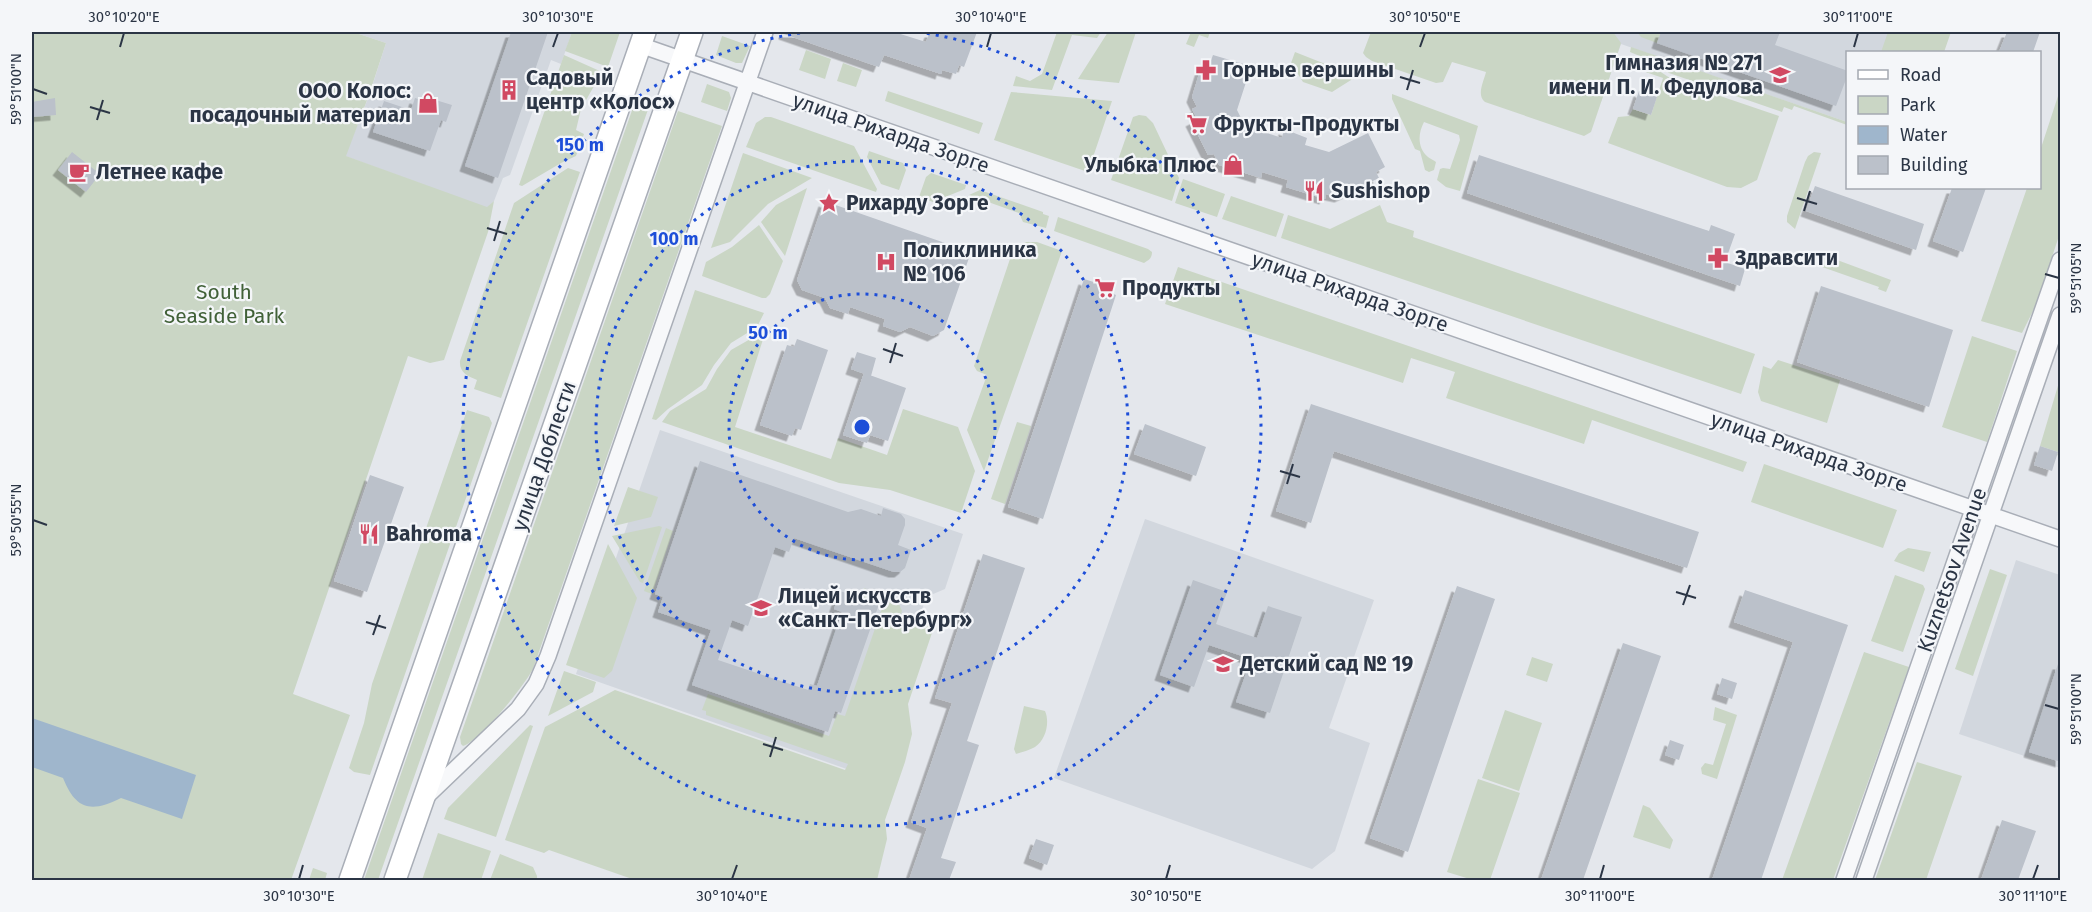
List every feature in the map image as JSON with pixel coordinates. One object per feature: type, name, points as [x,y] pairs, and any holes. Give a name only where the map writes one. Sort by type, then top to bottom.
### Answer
[{"type":"main road","name":"улица Доблести","points":[[395,880],[692,32]]},
{"type":"main road","name":"улица Доблести","points":[[350,880],[642,38]]},
{"type":"street","points":[[424,799],[518,709],[536,684],[548,656],[765,32]]},
{"type":"street","name":"улица Рихарда Зорге","points":[[642,38],[682,60],[747,83],[2061,539]]},
{"type":"street","name":"Kuznetsov Avenue","points":[[1844,880],[2061,260]]},
{"type":"street","name":"Kuznetsov Avenue","points":[[1864,880],[2061,315]]},
{"type":"shaded area","points":[[353,32],[572,32],[561,64],[551,60],[510,175],[503,178],[494,201],[487,208],[345,156],[369,96],[386,43]]},
{"type":"shaded area","name":"Гимназия № 271 имени П. И. Федулова","points":[[1394,32],[1931,32],[1923,51],[1846,51],[1846,122],[1621,44],[1601,102]]},
{"type":"shaded area","name":"Лицей искусств «Санкт-Петербург»","points":[[660,430],[963,534],[945,589],[926,597],[878,780],[576,674]]},
{"type":"shaded area","name":"Детский сад № 19","points":[[1145,519],[1374,600],[1329,728],[1370,743],[1335,851],[1312,869],[1054,778]]},
{"type":"shaded area","points":[[2016,560],[2060,575],[2060,768],[1959,734]]},
{"type":"green space","name":"South Seaside Park","points":[[32,32],[353,32],[386,43],[346,156],[487,207],[494,201],[488,232],[444,360],[430,363],[408,356],[293,694],[350,715],[291,880],[32,880]]},
{"type":"green space","points":[[572,32],[620,32],[608,67],[565,51]]},
{"type":"green space","points":[[1057,32],[1101,32],[1097,38],[1072,35],[1052,90],[1013,86],[1016,76],[1030,81],[1042,74]]},
{"type":"green space","points":[[1108,32],[1136,32],[1119,83],[1078,79]]},
{"type":"green space","points":[[1191,32],[1210,32],[1208,38],[1199,35],[1194,47],[1186,44]]},
{"type":"green space","points":[[1371,32],[1613,32],[1621,43],[1591,132],[1584,136],[1485,102],[1481,92],[1486,72],[1452,62],[1443,82],[1436,83],[1372,61],[1363,53]]},
{"type":"green space","points":[[1637,32],[1661,32],[1657,43],[1641,37]]},
{"type":"green space","points":[[1888,32],[1951,32],[1944,51],[1881,51]]},
{"type":"green space","points":[[722,36],[750,46],[742,63],[716,55]]},
{"type":"green space","points":[[1631,47],[1846,122],[1846,125],[1794,106],[1792,110],[1784,107],[1782,112],[1669,73],[1654,62],[1630,52]]},
{"type":"green space","points":[[806,50],[831,59],[825,79],[799,70]]},
{"type":"green space","points":[[1295,52],[1353,75],[1351,80],[1332,92],[1303,82],[1291,63]]},
{"type":"green space","points":[[564,55],[602,72],[581,109],[576,130],[584,134],[576,156],[522,186],[519,185]]},
{"type":"green space","points":[[1633,57],[1673,80],[1779,116],[1757,180],[1741,188],[1727,187],[1608,143],[1618,117],[1629,116],[1633,109],[1651,115],[1663,78],[1631,67]]},
{"type":"green space","points":[[843,63],[862,70],[856,87],[837,81]]},
{"type":"green space","points":[[707,84],[729,92],[731,98],[727,111],[701,102]]},
{"type":"green space","points":[[2060,90],[2060,233],[2036,305],[2022,333],[1981,321],[2027,189],[2041,189],[2041,148]]},
{"type":"green space","points":[[888,91],[983,123],[979,134],[885,101]]},
{"type":"green space","points":[[1011,92],[1112,101],[1088,172],[994,140]]},
{"type":"green space","points":[[1392,94],[1478,126],[1460,191],[1446,187],[1437,180],[1440,169],[1450,169],[1460,140],[1459,135],[1424,122],[1420,145],[1424,153],[1436,162],[1434,170],[1429,172],[1425,170],[1420,151],[1415,149],[1392,99]]},
{"type":"green space","points":[[637,96],[651,101],[378,880],[364,880]]},
{"type":"green space","points":[[678,111],[722,126],[533,669],[490,724],[471,742],[463,746],[460,737]]},
{"type":"green space","points":[[1146,116],[1153,123],[1179,178],[1172,201],[1111,180],[1133,117]]},
{"type":"green space","points":[[765,117],[771,117],[854,146],[877,189],[876,192],[746,147],[756,123]]},
{"type":"green space","points":[[869,151],[903,163],[906,170],[899,190],[881,184],[867,157]]},
{"type":"green space","points":[[1814,152],[1821,153],[1795,229],[1787,222],[1787,216],[1805,162]]},
{"type":"green space","points":[[743,153],[812,178],[768,204],[730,242],[711,248]]},
{"type":"green space","points":[[568,168],[580,172],[501,398],[474,389],[477,380],[463,371],[460,361],[514,203]]},
{"type":"green space","points":[[931,173],[966,185],[965,189],[933,202],[919,197],[926,177]]},
{"type":"green space","points":[[1183,179],[1225,194],[1217,217],[1175,203]]},
{"type":"green space","points":[[807,188],[785,256],[761,222],[776,205]]},
{"type":"green space","points":[[980,190],[1043,212],[1049,216],[1046,228],[1023,222],[1019,213],[969,195]]},
{"type":"green space","points":[[1231,196],[1284,214],[1276,237],[1222,219]]},
{"type":"green space","points":[[1380,205],[1387,222],[1414,231],[1413,237],[1755,354],[1741,394],[1281,238],[1288,215],[1330,229]]},
{"type":"green space","points":[[1058,217],[1148,249],[1152,252],[1151,256],[1144,263],[1054,231]]},
{"type":"green space","points":[[759,225],[783,261],[770,294],[766,298],[702,276],[706,262],[732,247]]},
{"type":"green space","points":[[1026,242],[1037,242],[1062,251],[984,471],[967,430],[987,375],[977,371],[974,366],[1012,253]]},
{"type":"green space","points":[[1813,251],[1891,280],[1886,292],[1878,289],[1879,287],[1808,262]]},
{"type":"green space","points":[[1178,267],[1747,462],[1743,472],[1592,420],[1584,444],[1446,398],[1455,372],[1411,358],[1403,383],[1165,304]]},
{"type":"green space","points":[[695,290],[764,313],[757,327],[731,343],[702,385],[656,420],[652,419]]},
{"type":"green space","points":[[766,330],[735,427],[831,459],[838,438],[887,455],[903,409],[958,427],[975,471],[961,513],[890,490],[839,483],[662,422],[670,411],[706,389],[731,350]]},
{"type":"green space","points":[[1972,336],[2017,351],[1987,442],[1942,427]]},
{"type":"green space","points":[[1778,360],[1840,380],[1827,423],[1761,401],[1758,392],[1763,366],[1771,369]]},
{"type":"green space","points":[[2060,379],[2060,457],[2057,455],[2058,452],[2040,446]]},
{"type":"green space","points":[[467,410],[489,417],[492,423],[370,775],[354,772],[349,768],[364,723],[372,684]]},
{"type":"green space","points":[[1017,422],[1031,426],[1005,504],[991,499]]},
{"type":"green space","points":[[1764,464],[1897,510],[1883,548],[1751,502]]},
{"type":"green space","points":[[628,487],[658,497],[651,517],[614,526]]},
{"type":"green space","points":[[662,527],[643,583],[640,582],[612,536]]},
{"type":"green space","points":[[666,528],[673,531],[652,594],[644,591]]},
{"type":"green space","points":[[608,544],[637,598],[612,671],[604,678],[566,665]]},
{"type":"green space","points":[[1908,548],[1931,552],[1924,572],[1894,561],[1899,553]]},
{"type":"green space","points":[[1990,569],[2007,575],[1973,676],[1955,669]]},
{"type":"green space","points":[[1895,575],[1923,585],[1925,589],[1903,652],[1871,641]]},
{"type":"green space","points":[[864,588],[898,602],[902,611],[899,618],[910,621],[914,615],[930,613],[936,621],[908,704],[912,734],[885,820],[887,839],[877,880],[635,880],[549,850],[544,853],[505,840],[545,727],[615,690],[845,770],[848,764],[706,715],[706,711],[702,710],[708,694],[829,736],[837,714],[845,716],[883,605],[861,597]]},
{"type":"green space","points":[[1864,652],[1909,667],[1833,880],[1782,880]]},
{"type":"green space","points":[[1532,657],[1553,664],[1547,682],[1526,675]]},
{"type":"green space","points":[[564,671],[596,682],[593,692],[548,716]]},
{"type":"green space","points":[[1024,706],[1045,711],[1047,725],[1039,744],[1016,754],[1014,749]]},
{"type":"green space","points":[[1715,707],[1737,715],[1717,779],[1702,774],[1701,768],[1705,763],[1713,765],[1726,724],[1713,720]]},
{"type":"green space","points":[[1505,710],[1542,723],[1519,791],[1482,778]]},
{"type":"green space","points":[[530,725],[533,726],[496,837],[444,819],[448,808]]},
{"type":"green space","points":[[1917,762],[1962,776],[1926,880],[1875,880]]},
{"type":"green space","points":[[1478,779],[1520,793],[1490,880],[1473,880],[1447,872]]},
{"type":"green space","points":[[1643,805],[1650,808],[1673,840],[1670,849],[1633,837]]},
{"type":"green space","points":[[438,833],[491,851],[481,880],[422,880]]},
{"type":"green space","points":[[500,854],[533,867],[537,880],[490,880]]},
{"type":"green space","points":[[313,868],[327,873],[325,880],[309,880]]},
{"type":"water","points":[[32,718],[196,775],[182,819],[121,798],[93,807],[79,802],[73,797],[63,778],[32,767]]},
{"type":"building","name":"Садовый центр «Колос»","points":[[511,32],[548,32],[498,178],[465,166]]},
{"type":"building","points":[[784,32],[894,32],[926,42],[930,32],[977,32],[964,67],[959,65],[956,74],[942,70],[941,74],[884,55],[879,67],[784,34]]},
{"type":"building","points":[[1661,32],[1780,32],[1775,45],[1846,70],[1846,79],[1836,106],[1657,43]]},
{"type":"building","points":[[2007,32],[2040,32],[2033,51],[1999,51]]},
{"type":"building","points":[[1213,55],[1247,65],[1244,75],[1248,76],[1237,110],[1245,126],[1282,138],[1284,129],[1307,138],[1305,145],[1329,152],[1368,133],[1385,167],[1376,172],[1379,178],[1340,197],[1326,194],[1325,199],[1286,187],[1288,180],[1262,172],[1261,178],[1219,165],[1214,154],[1208,155],[1191,121],[1197,118],[1192,109],[1197,107],[1192,97],[1203,61],[1210,63]]},
{"type":"building","points":[[1639,91],[1657,97],[1651,115],[1633,109]]},
{"type":"building","points":[[55,98],[56,115],[32,117],[32,102]]},
{"type":"building","points":[[415,98],[428,102],[429,98],[452,105],[446,122],[441,120],[430,151],[373,132],[384,101],[411,110]]},
{"type":"building","name":"Летнее кафе","points":[[72,152],[100,174],[86,192],[58,170]]},
{"type":"building","points":[[1479,155],[1709,231],[1711,225],[1735,234],[1725,262],[1745,269],[1740,286],[1467,193]]},
{"type":"building","points":[[1815,186],[1924,224],[1916,250],[1806,211]]},
{"type":"building","points":[[1952,189],[1986,189],[1963,252],[1933,241]]},
{"type":"building","name":"Поликлиника № 106","points":[[824,201],[971,252],[944,330],[933,336],[910,327],[900,332],[883,326],[885,319],[850,307],[848,314],[830,308],[825,298],[802,290],[797,280]]},
{"type":"building","points":[[1084,279],[1113,288],[1111,293],[1116,295],[1043,519],[1008,507]]},
{"type":"building","points":[[1821,286],[1953,330],[1929,407],[1797,362]]},
{"type":"building","points":[[797,339],[828,350],[801,430],[795,428],[792,436],[760,425],[787,345],[794,347]]},
{"type":"building","points":[[857,352],[876,358],[871,376],[851,369]]},
{"type":"building","points":[[864,373],[906,388],[888,441],[870,435],[867,443],[843,435]]},
{"type":"building","points":[[1311,404],[1699,532],[1687,568],[1334,451],[1311,523],[1276,511]]},
{"type":"building","points":[[1145,424],[1206,447],[1196,476],[1134,454]]},
{"type":"building","points":[[2040,446],[2058,452],[2052,471],[2034,465]]},
{"type":"building","points":[[700,461],[848,512],[861,509],[881,516],[883,508],[901,514],[905,519],[898,545],[911,550],[905,568],[900,572],[894,572],[794,538],[789,552],[775,547],[748,626],[732,620],[718,660],[808,690],[810,684],[817,686],[842,612],[834,609],[840,591],[879,604],[841,713],[835,711],[828,732],[692,685],[711,630],[658,612],[663,597],[655,594]]},
{"type":"building","name":"Bahroma","points":[[370,475],[404,487],[367,592],[334,581]]},
{"type":"building","points":[[983,554],[1025,568],[967,741],[979,745],[941,858],[956,862],[949,880],[909,880],[927,828],[911,822],[952,703],[935,698]]},
{"type":"building","points":[[1193,580],[1227,592],[1216,624],[1257,638],[1268,606],[1302,617],[1270,713],[1236,702],[1251,659],[1209,645],[1194,687],[1160,675]]},
{"type":"building","points":[[1457,586],[1495,599],[1408,852],[1370,838]]},
{"type":"building","points":[[1745,590],[1848,625],[1761,880],[1712,880],[1793,642],[1734,622]]},
{"type":"building","points":[[1623,643],[1661,656],[1583,880],[1541,880]]},
{"type":"building","points":[[2058,664],[2061,664],[2061,762],[2029,752]]},
{"type":"building","points":[[1722,678],[1737,683],[1732,699],[1717,694]]},
{"type":"building","points":[[1670,740],[1684,745],[1679,760],[1665,755]]},
{"type":"building","points":[[2002,820],[2036,831],[2018,880],[1981,880]]},
{"type":"building","points":[[1036,839],[1054,845],[1047,865],[1029,858]]},
{"type":"place","name":"Горные вершины","points":[[1206,70]]},
{"type":"place","name":"Гимназия № 271 имени П. И. Федулова","points":[[1780,75]]},
{"type":"place","name":"Садовый центр «Колос»","points":[[509,90]]},
{"type":"place","name":"ООО Колос: посадочный материал","points":[[428,103]]},
{"type":"place","name":"Фрукты-Продукты","points":[[1197,124]]},
{"type":"place","name":"Улыбка Плюс","points":[[1233,165]]},
{"type":"place","name":"Летнее кафе","points":[[79,172]]},
{"type":"place","name":"Sushishop","points":[[1314,191]]},
{"type":"place","name":"Рихарду Зорге","points":[[829,203]]},
{"type":"place","name":"Здравсити","points":[[1718,258]]},
{"type":"place","name":"Поликлиника № 106","points":[[886,262]]},
{"type":"place","name":"Продукты","points":[[1105,288]]},
{"type":"place","name":"Bahroma","points":[[369,534]]},
{"type":"place","name":"Лицей искусств «Санкт-Петербург»","points":[[761,608]]},
{"type":"place","name":"Детский сад № 19","points":[[1223,664]]}]
